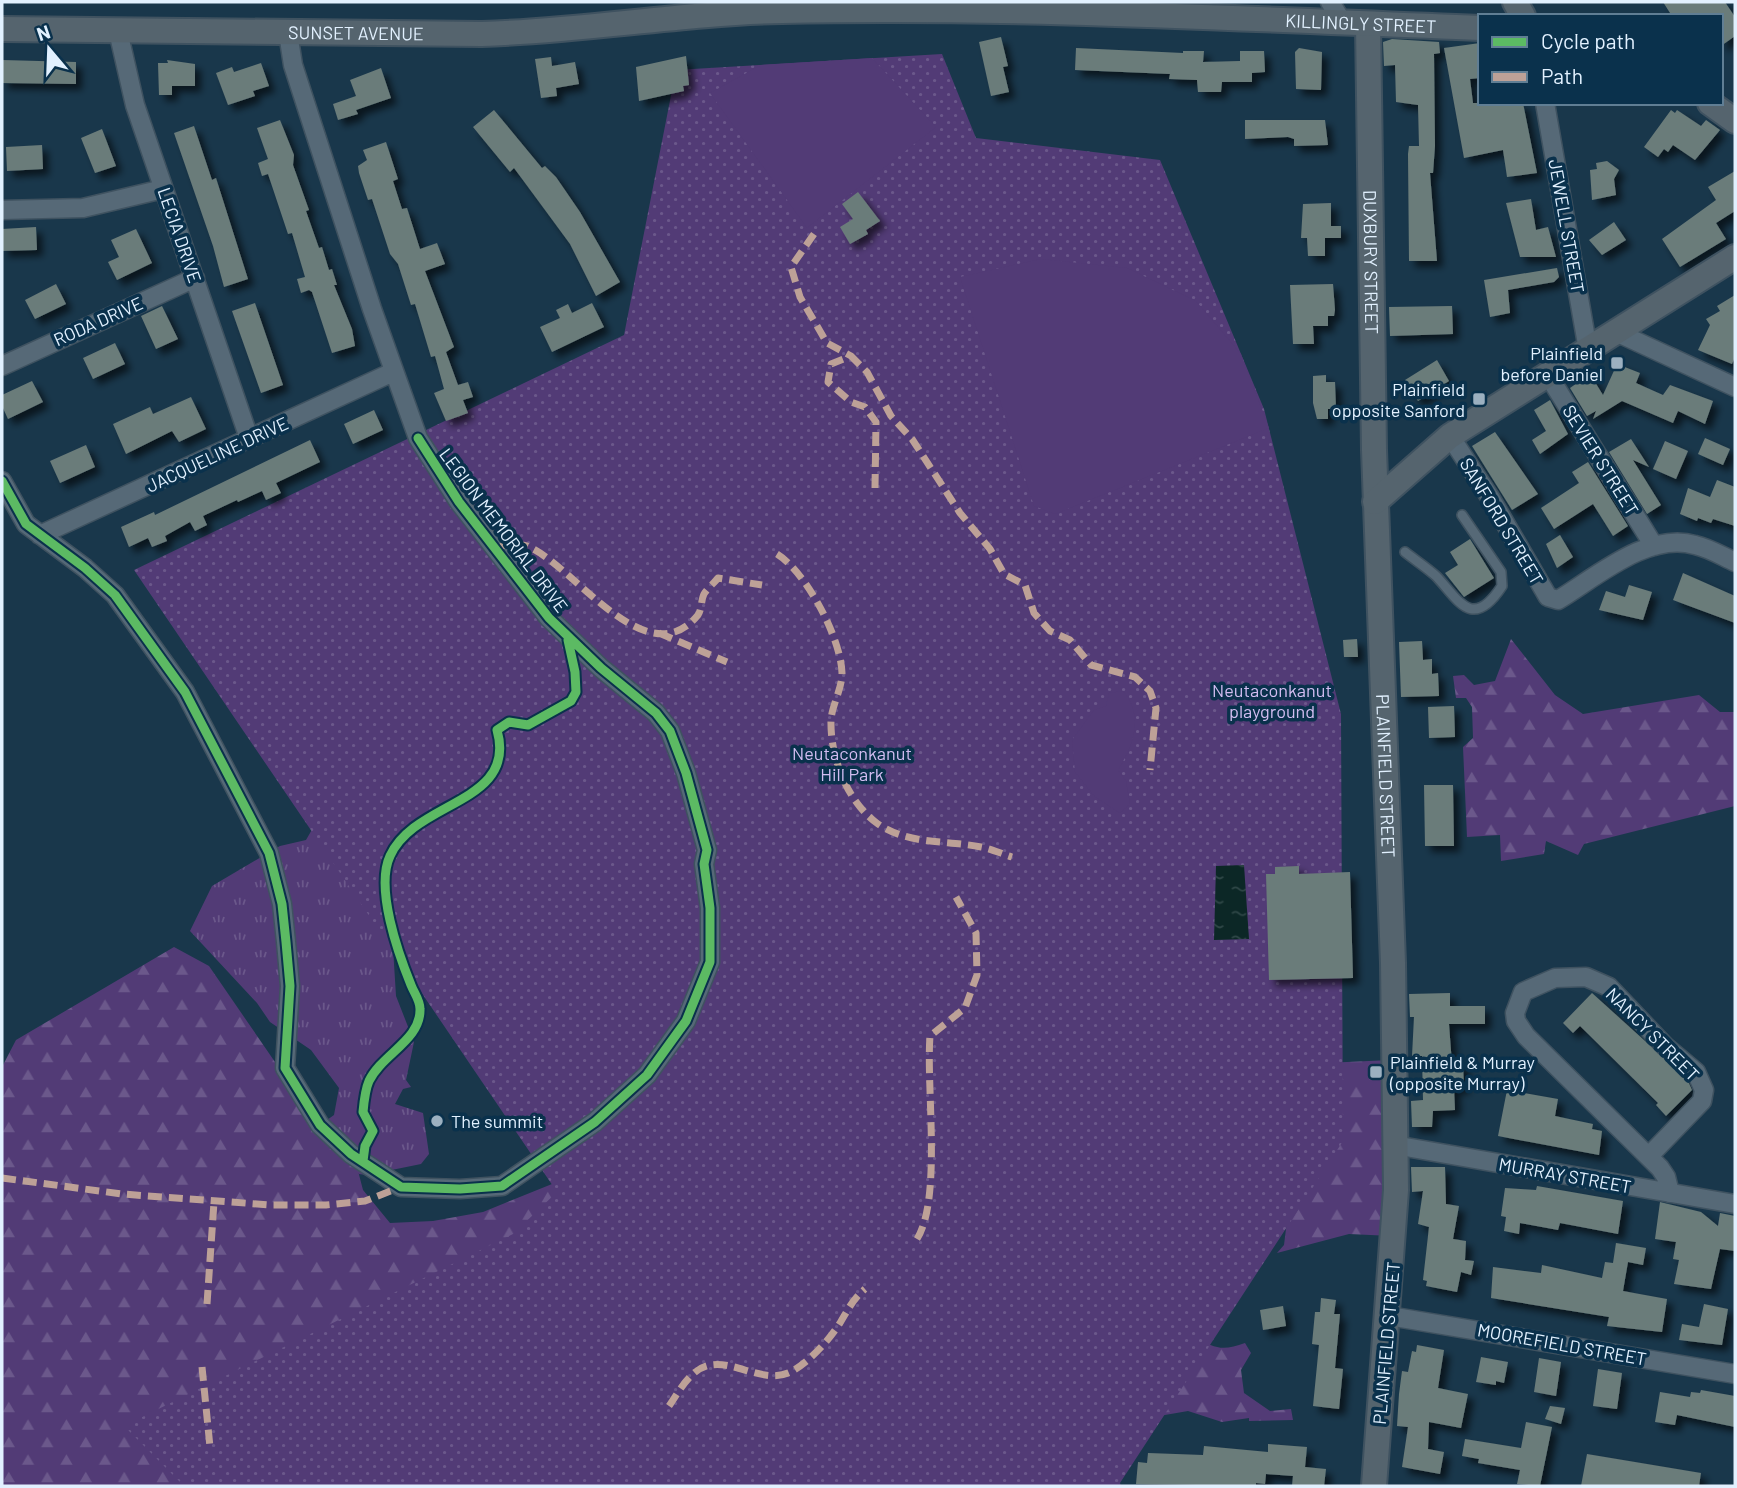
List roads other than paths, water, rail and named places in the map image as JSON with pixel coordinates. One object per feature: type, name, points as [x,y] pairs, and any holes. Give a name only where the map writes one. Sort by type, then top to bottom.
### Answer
[{"type":"main road","name":"KILLINGLY STREET","points":[[705,8],[1149,8],[1355,23],[1478,28]]},
{"type":"main road","name":"SUNSET AVENUE","points":[[2,29],[288,33],[559,32],[705,8]]},
{"type":"main road","name":"DUXBURY STREET","points":[[1355,23],[1375,502]]},
{"type":"main road","points":[[1713,105],[1735,121]]},
{"type":"main road","points":[[1375,502],[1450,436],[1735,257]]},
{"type":"main road","name":"PLAINFIELD STREET","points":[[1374,1486],[1395,1232],[1392,963],[1375,502]]},
{"type":"street","points":[[1330,2],[1355,23]]},
{"type":"street","name":"LECIA DRIVE","points":[[118,31],[125,71],[249,438]]},
{"type":"street","name":"LEGION MEMORIAL DRIVE","points":[[2,481],[26,524],[85,568],[115,596],[185,692],[269,853],[282,904],[290,986],[285,1068],[320,1125],[351,1154],[401,1187],[460,1189],[502,1186],[595,1122],[647,1075],[686,1021],[709,961],[710,908],[704,864],[707,850],[686,774],[670,731],[640,698],[566,637],[525,590],[418,438],[393,372],[293,65],[288,33]]},
{"type":"street","name":"JEWELL STREET","points":[[1545,105],[1588,349]]},
{"type":"street","points":[[2,210],[83,208],[163,189]]},
{"type":"street","name":"RODA DRIVE","points":[[2,366],[195,278]]},
{"type":"street","points":[[1616,332],[1735,387]]},
{"type":"street","name":"JACQUELINE DRIVE","points":[[40,535],[393,372]]},
{"type":"street","name":"SEVIER STREET","points":[[1548,375],[1654,546]]},
{"type":"street","name":"SANFORD STREET","points":[[1450,436],[1491,499],[1538,584],[1548,597],[1558,600],[1639,552],[1654,546]]},
{"type":"street","points":[[1654,546],[1675,542],[1694,544],[1735,562]]},
{"type":"street","name":"NANCY STREET","points":[[1649,1156],[1702,1101],[1704,1090],[1696,1072],[1601,982],[1567,976],[1530,986],[1518,998],[1515,1013],[1516,1021],[1526,1036],[1649,1156],[1666,1177],[1670,1193]]},
{"type":"street","name":"MURRAY STREET","points":[[1395,1145],[1735,1204]]},
{"type":"street","name":"MOOREFIELD STREET","points":[[1389,1316],[1735,1374]]},
{"type":"lane","points":[[1405,552],[1435,576],[1457,604],[1471,608],[1490,602],[1502,586],[1501,572],[1462,515]]},
{"type":"water","points":[[1244,865],[1249,939],[1214,940],[1216,866]]},
{"type":"place","name":"Plainfield before Daniel","points":[[1617,363]]},
{"type":"place","name":"Plainfield opposite Sanford","points":[[1479,399]]},
{"type":"place","name":"Plainfield & Murray (opposite Murray)","points":[[1376,1072]]},
{"type":"place","name":"The summit","points":[[437,1121]]},
{"type":"park label","name":"Neutaconkanut playground","points":[[1272,700]]},
{"type":"park label","name":"Neutaconkanut Hill Park","points":[[852,763]]}]
